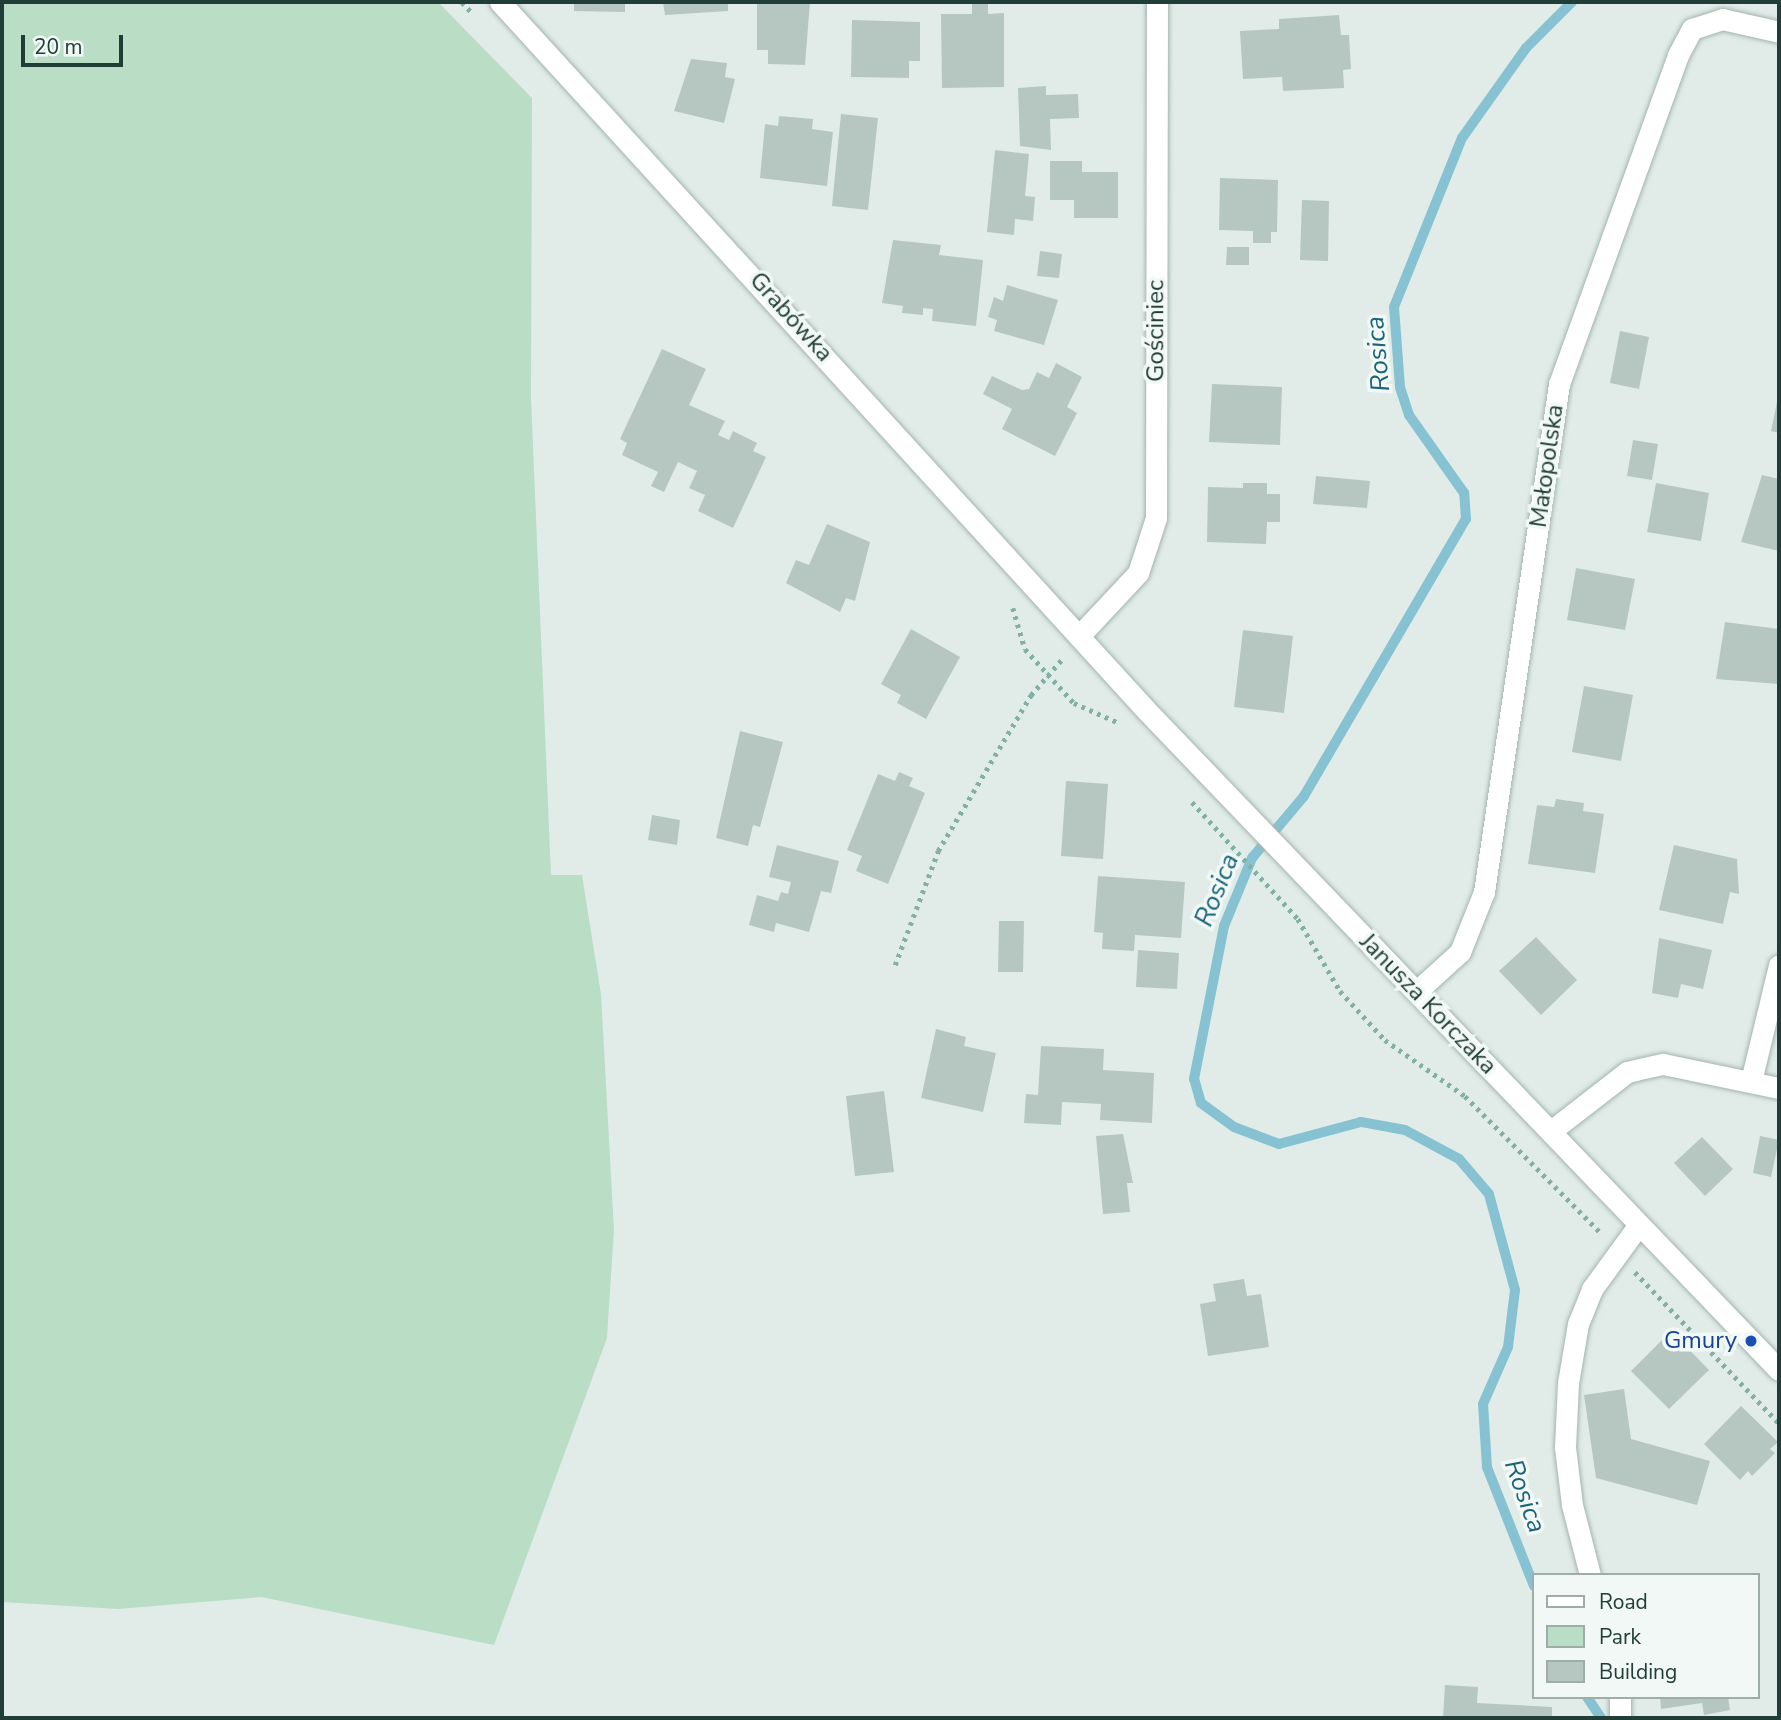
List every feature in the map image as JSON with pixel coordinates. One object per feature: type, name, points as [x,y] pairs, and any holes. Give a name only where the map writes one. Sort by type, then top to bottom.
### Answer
[{"type":"street","name":"Grabówka","points":[[500,2],[1080,635]]},
{"type":"street","name":"Gościniec","points":[[1080,635],[1138,573],[1156,518],[1157,2]]},
{"type":"street","name":"Małopolska","points":[[1417,991],[1460,952],[1484,892],[1559,384],[1678,55],[1692,29],[1722,19],[1779,32]]},
{"type":"street","name":"Janusza Korczaka","points":[[1080,635],[1264,834],[1779,1370]]},
{"type":"street","points":[[1751,1081],[1779,965]]},
{"type":"street","points":[[1551,1131],[1627,1072],[1663,1064],[1779,1088]]},
{"type":"street","points":[[1589,1573],[1572,1506],[1565,1447],[1567,1383],[1578,1324],[1592,1289],[1617,1250],[1638,1226]]},
{"type":"path","points":[[895,965],[937,851],[1031,695],[1080,635]]},
{"type":"path","points":[[1238,858],[1298,919],[1340,991],[1385,1040],[1465,1096],[1617,1250],[1779,1423]]},
{"type":"green space","points":[[2,2],[438,2],[532,98],[531,398],[551,875],[582,875],[601,994],[614,1230],[607,1338],[494,1645],[261,1597],[118,1609],[2,1602]]},
{"type":"building","points":[[574,2],[625,2],[625,12],[574,11]]},
{"type":"building","points":[[663,2],[728,2],[728,11],[665,15]]},
{"type":"building","points":[[757,2],[810,2],[805,65],[768,64],[768,50],[757,50]]},
{"type":"building","points":[[972,2],[988,2],[988,14],[1004,13],[1004,87],[942,88],[941,14],[972,14]]},
{"type":"building","points":[[1339,15],[1341,35],[1349,35],[1351,69],[1343,70],[1344,88],[1283,91],[1282,77],[1243,79],[1240,31],[1279,29],[1279,19]]},
{"type":"building","points":[[852,20],[920,22],[920,61],[909,61],[909,78],[851,77]]},
{"type":"building","points":[[691,59],[727,63],[725,77],[735,79],[724,123],[674,111]]},
{"type":"building","points":[[1046,86],[1046,95],[1078,94],[1079,118],[1050,119],[1051,150],[1020,146],[1018,88]]},
{"type":"building","points":[[841,114],[878,118],[868,210],[832,206]]},
{"type":"building","points":[[779,116],[813,119],[812,129],[833,132],[827,186],[760,178],[765,124],[778,126]]},
{"type":"building","points":[[995,150],[1029,154],[1025,196],[1035,197],[1033,221],[1015,219],[1014,235],[987,232]]},
{"type":"building","points":[[1050,161],[1082,161],[1082,172],[1118,172],[1118,218],[1074,218],[1074,200],[1050,200]]},
{"type":"building","points":[[1220,178],[1278,180],[1277,232],[1271,232],[1271,243],[1253,243],[1253,231],[1219,230]]},
{"type":"building","points":[[1302,200],[1329,201],[1328,261],[1300,260]]},
{"type":"building","points":[[893,240],[941,245],[939,255],[983,260],[976,326],[932,321],[933,309],[923,308],[923,315],[902,313],[903,306],[882,303]]},
{"type":"building","points":[[1227,247],[1249,247],[1249,265],[1226,265]]},
{"type":"building","points":[[1040,251],[1062,254],[1059,278],[1037,276]]},
{"type":"building","points":[[1007,285],[1058,300],[1044,345],[994,331],[997,320],[988,317],[994,297],[1003,301]]},
{"type":"building","points":[[1620,331],[1649,337],[1639,389],[1610,383]]},
{"type":"building","points":[[662,349],[706,369],[689,405],[725,421],[718,435],[729,440],[733,431],[757,443],[753,451],[766,457],[733,528],[698,511],[705,495],[689,488],[697,471],[678,462],[664,492],[651,486],[658,472],[622,455],[627,443],[620,439]]},
{"type":"building","points":[[1056,363],[1082,377],[1067,407],[1077,413],[1055,456],[1002,429],[1012,409],[983,394],[992,376],[1022,390],[1029,389],[1037,372],[1049,378]]},
{"type":"building","points":[[1212,384],[1282,387],[1280,445],[1209,442]]},
{"type":"building","points":[[1779,397],[1779,433],[1771,431]]},
{"type":"building","points":[[1633,440],[1658,444],[1652,480],[1627,476]]},
{"type":"building","points":[[1762,475],[1779,479],[1779,551],[1741,542]]},
{"type":"building","points":[[1316,476],[1370,481],[1367,508],[1313,504]]},
{"type":"building","points":[[1243,483],[1267,483],[1267,494],[1280,494],[1280,522],[1267,522],[1266,544],[1207,542],[1208,487],[1243,488]]},
{"type":"building","points":[[1656,483],[1709,493],[1701,541],[1647,532]]},
{"type":"building","points":[[827,524],[870,542],[855,601],[846,598],[840,612],[786,583],[796,560],[809,565]]},
{"type":"building","points":[[1576,568],[1635,579],[1625,630],[1567,620]]},
{"type":"building","points":[[1725,622],[1779,629],[1779,684],[1716,679]]},
{"type":"building","points":[[911,629],[960,657],[926,719],[897,703],[901,695],[881,684]]},
{"type":"building","points":[[1243,630],[1293,636],[1284,713],[1234,707]]},
{"type":"building","points":[[1584,686],[1633,695],[1621,761],[1572,752]]},
{"type":"building","points":[[740,731],[783,742],[760,827],[753,825],[748,846],[716,838]]},
{"type":"building","points":[[899,772],[913,778],[909,786],[925,793],[888,884],[856,871],[862,856],[847,850],[878,774],[895,781]]},
{"type":"building","points":[[1066,781],[1108,784],[1103,859],[1061,856]]},
{"type":"building","points":[[1556,799],[1584,803],[1583,811],[1604,814],[1595,873],[1528,864],[1537,805],[1554,807]]},
{"type":"building","points":[[652,815],[680,820],[677,845],[648,840]]},
{"type":"building","points":[[777,845],[839,861],[831,893],[821,891],[809,932],[776,923],[774,932],[749,925],[757,895],[778,901],[781,892],[788,894],[791,882],[769,877]]},
{"type":"building","points":[[1674,845],[1737,859],[1739,894],[1730,892],[1723,924],[1659,910]]},
{"type":"building","points":[[1098,876],[1185,882],[1181,938],[1135,935],[1134,951],[1102,949],[1103,933],[1094,932]]},
{"type":"building","points":[[999,921],[1024,921],[1023,972],[998,972]]},
{"type":"building","points":[[1536,937],[1577,980],[1541,1015],[1499,971]]},
{"type":"building","points":[[1659,938],[1712,950],[1703,989],[1681,984],[1678,998],[1652,993]]},
{"type":"building","points":[[1138,950],[1179,953],[1177,989],[1136,987]]},
{"type":"building","points":[[936,1029],[966,1037],[964,1046],[996,1053],[983,1112],[921,1098]]},
{"type":"building","points":[[1041,1046],[1104,1049],[1103,1070],[1154,1073],[1152,1123],[1100,1120],[1101,1104],[1062,1102],[1061,1125],[1024,1123],[1026,1094],[1038,1095]]},
{"type":"building","points":[[884,1091],[894,1172],[855,1176],[846,1096]]},
{"type":"building","points":[[1123,1134],[1133,1183],[1127,1183],[1130,1212],[1103,1214],[1096,1136]]},
{"type":"building","points":[[1760,1136],[1779,1140],[1771,1177],[1753,1173]]},
{"type":"building","points":[[1702,1137],[1733,1169],[1705,1196],[1674,1163]]},
{"type":"building","points":[[1244,1279],[1247,1296],[1261,1294],[1269,1347],[1208,1356],[1200,1304],[1216,1301],[1213,1284]]},
{"type":"building","points":[[1671,1331],[1709,1370],[1669,1409],[1631,1371]]},
{"type":"building","points":[[1624,1389],[1631,1439],[1710,1461],[1697,1505],[1596,1478],[1584,1395]]},
{"type":"building","points":[[1741,1406],[1778,1442],[1770,1449],[1775,1453],[1752,1476],[1748,1471],[1740,1480],[1704,1444]]},
{"type":"building","points":[[1445,1685],[1478,1687],[1477,1703],[1552,1707],[1552,1718],[1443,1718]]},
{"type":"building","points":[[1660,1699],[1728,1699],[1730,1710],[1704,1715],[1702,1703],[1661,1709]]},
{"type":"waterway","name":"Rosica","points":[[1532,1581],[1487,1467],[1483,1404],[1508,1347],[1515,1290],[1489,1194],[1459,1159],[1405,1130],[1361,1122],[1279,1144],[1234,1127],[1201,1103],[1194,1079],[1224,926],[1252,858],[1304,796],[1466,519],[1464,493],[1409,415],[1400,387],[1394,307],[1462,138],[1526,48],[1572,2]]},
{"type":"waterway","name":"Rosica","points":[[1588,1699],[1601,1718]]},
{"type":"place","name":"Gmury","points":[[1751,1341]]}]
